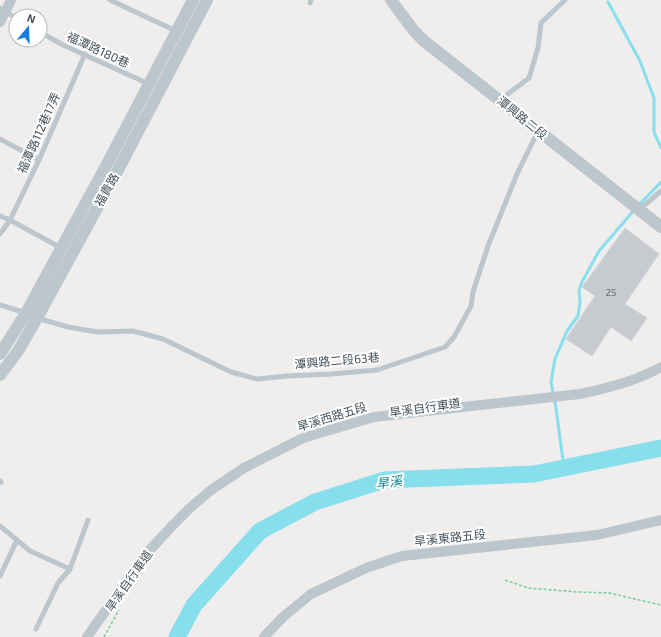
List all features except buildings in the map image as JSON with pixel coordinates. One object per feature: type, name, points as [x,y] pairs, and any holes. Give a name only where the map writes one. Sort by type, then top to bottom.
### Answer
[{"type":"street","points":[[0,22],[2,10],[11,0]]},
{"type":"street","name":"福貴路","points":[[0,354],[26,313],[128,126],[148,84],[193,0]]},
{"type":"street","name":"福貴路","points":[[0,375],[18,351],[38,318],[207,0]]},
{"type":"street","name":"潭興路二段","points":[[391,0],[414,31],[424,40],[661,227]]},
{"type":"street","name":"旱溪西路五段","points":[[87,637],[148,552],[190,508],[211,490],[244,468],[303,438],[374,417],[580,394],[609,388],[652,372],[661,367]]},
{"type":"street","name":"旱溪東路五段","points":[[264,637],[283,617],[311,594],[366,568],[402,556],[597,535],[661,520]]},
{"type":"lane","points":[[110,0],[177,31]]},
{"type":"lane","points":[[500,100],[529,78],[538,48],[542,23],[565,0]]},
{"type":"lane","name":"福潭路180巷","points":[[48,37],[63,45],[148,84]]},
{"type":"lane","name":"福潭路112巷17弄","points":[[0,234],[10,220],[39,160],[85,54]]},
{"type":"lane","name":"潭興路二段63巷","points":[[0,305],[38,318],[68,326],[97,332],[133,332],[163,339],[231,372],[257,379],[377,370],[445,347],[454,337],[471,306],[473,292],[488,246],[517,174],[538,131]]},
{"type":"lane","points":[[0,139],[39,160]]},
{"type":"lane","points":[[639,210],[661,191]]},
{"type":"lane","points":[[0,216],[61,248]]},
{"type":"lane","points":[[36,629],[58,583],[70,569],[88,520]]},
{"type":"lane","points":[[0,526],[30,551],[70,569]]},
{"type":"lane","points":[[0,576],[17,540]]},
{"type":"path","points":[[505,580],[528,588],[609,593],[661,606]]},
{"type":"path","name":"旱溪自行車道","points":[[104,637],[121,606]]},
{"type":"waterway","points":[[608,2],[640,61],[654,98],[654,132],[661,148]]},
{"type":"waterway","points":[[639,205],[661,182]]},
{"type":"waterway","points":[[564,468],[551,382],[555,359],[567,331],[578,316],[580,302],[579,290],[582,282],[599,251],[635,209]]},
{"type":"waterway","name":"旱溪","points":[[177,637],[194,605],[260,531],[315,502],[384,480],[534,474],[661,448]]}]
